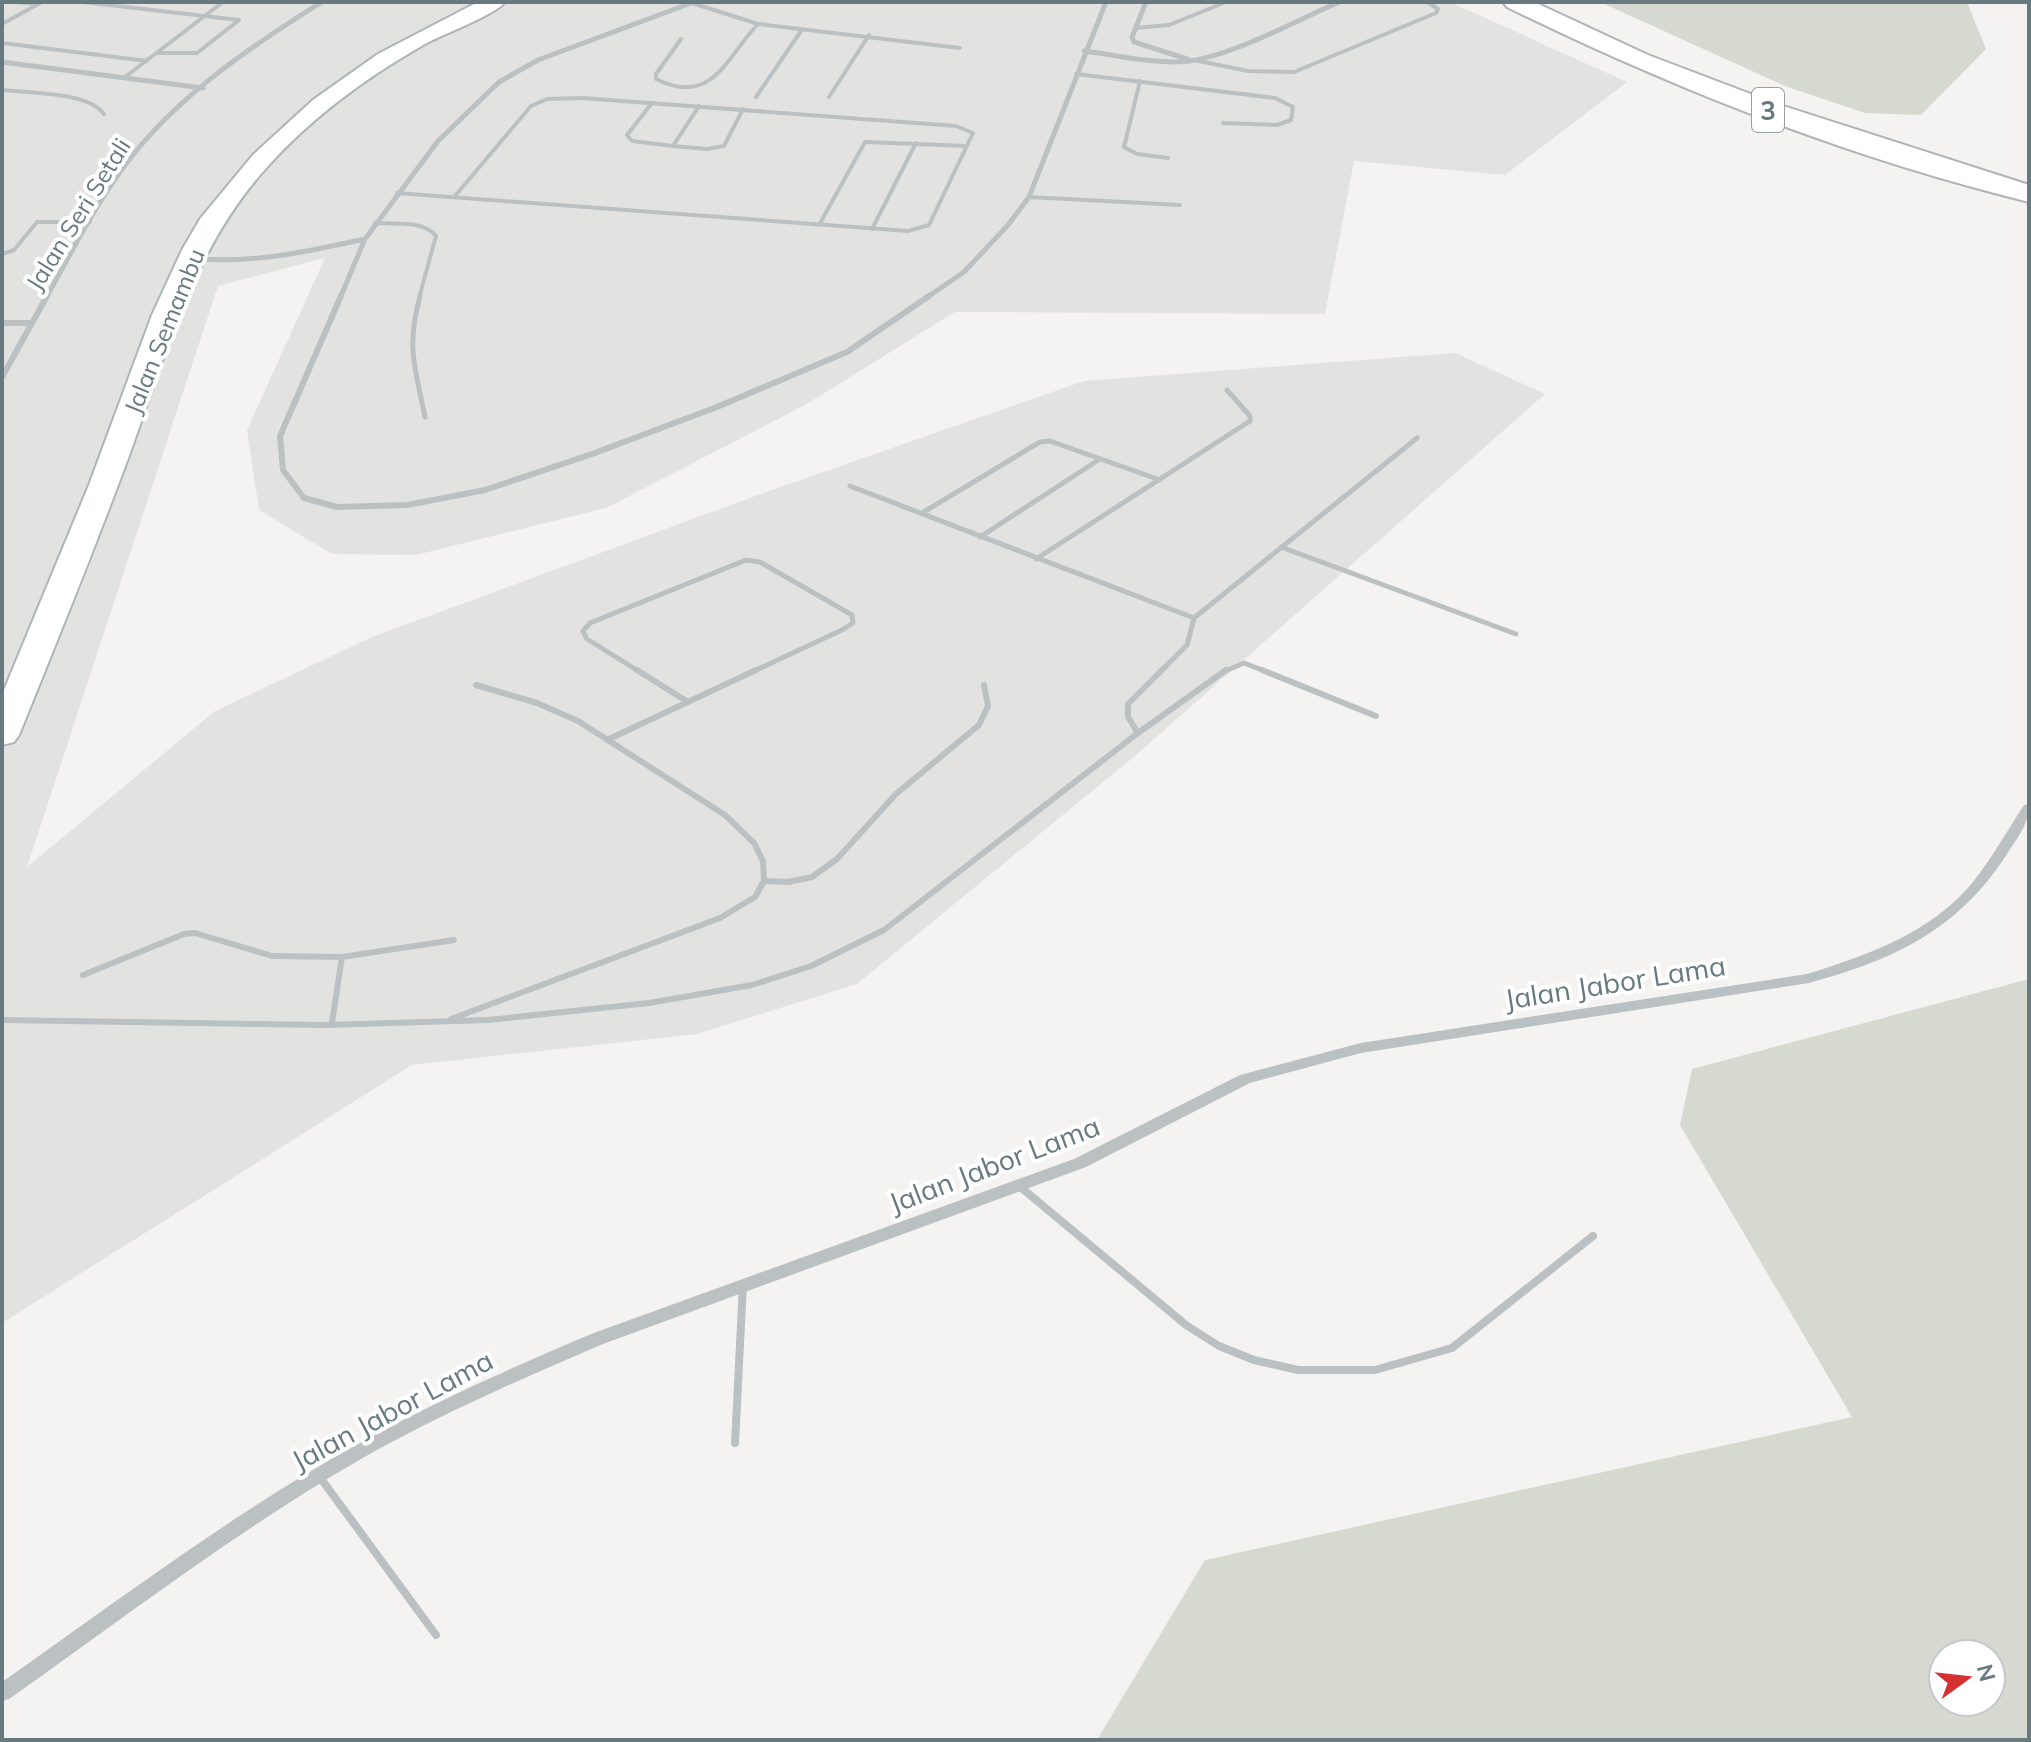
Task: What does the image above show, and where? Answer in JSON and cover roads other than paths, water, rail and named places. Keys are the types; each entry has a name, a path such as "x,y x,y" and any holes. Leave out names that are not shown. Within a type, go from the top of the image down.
{"highway":[{"path":"1508,2 1545,8"},
{"name":"3","path":"1515,2 1545,8 1655,46 1826,114 2029,179"},
{"path":"1567,2 1655,46"},
{"name":"3","path":"1545,8 1766,109 1914,161 2029,194"}],"main road":[{"name":"Jalan Semambu","path":"2,735 90,521 191,259 232,192 276,143 337,88 379,60 495,2"}],"street":[{"name":"Jalan Seri Setali","path":"2,377 90,222 117,178 146,140 203,88 284,26 322,2"},
{"path":"693,2 538,60 499,82 438,141 397,193 365,239 280,436 283,470 304,498 337,507 407,505 485,490 717,407 847,352 964,272 1008,225 1029,197 1084,51 1106,2"},
{"path":"1146,2 1132,37 1134,42 1194,60"},
{"path":"1084,51 1168,62 1194,60 1339,2"},
{"path":"2,62 203,88"},
{"path":"191,259 263,260 365,239"},
{"path":"2,323 31,323"},
{"name":"Jalan Jabor Lama","path":"2,1693 252,1518 319,1476 436,1411 522,1371 743,1285 1080,1163 1245,1079 1304,1061 1361,1048 1809,978 1857,964 1939,923 1969,895 1991,868 2029,808"}],"lane":[{"path":"16,2 35,4"},
{"path":"2,24 42,2"},
{"path":"83,2 239,20 197,53 159,53"},
{"path":"125,77 223,2"},
{"path":"693,2 757,25 869,35 960,48"},
{"path":"1136,28 1169,25 1226,2"},
{"path":"1194,60 1248,71 1294,72 1436,13 1438,9 1427,2"},
{"path":"681,39 656,74 656,79 663,84 693,85 713,80 757,25"},
{"path":"756,97 801,31"},
{"path":"829,97 869,35"},
{"path":"2,43 147,61"},
{"path":"1076,74 1275,98 1293,107 1291,120 1277,125 1223,123"},
{"path":"1140,81 1124,147 1137,154 1168,158"},
{"path":"2,90 85,100 98,106 104,114"},
{"path":"397,193 908,231 929,225 973,133 956,126 563,97 536,102 455,196"},
{"path":"652,103 627,135 628,139 707,149 724,146 743,109"},
{"path":"673,146 699,106"},
{"path":"819,225 862,144 869,141 967,146"},
{"path":"872,229 916,143"},
{"path":"1029,197 1180,205"},
{"path":"2,254 14,250 37,222 90,222"},
{"path":"375,223 413,224 433,231 436,236 411,329 411,349 425,417"},
{"path":"1036,559 1250,421 1250,416 1227,390"},
{"path":"1138,733 1128,717 1128,704 1187,645 1194,618 1417,438"},
{"path":"922,514 1040,442 1050,441 1160,480"},
{"path":"980,537 1100,459"},
{"path":"850,486 1194,618"},
{"path":"1281,547 1516,634"},
{"path":"607,740 842,630 853,623 852,615 760,562 746,560 590,623 583,631 587,639 688,702"},
{"path":"2,1020 444,1022 544,1017 715,992 784,976 840,953 884,930 1138,733 1232,666 1244,663 1376,716"},
{"path":"444,1022 720,918 755,897 764,881 763,861 754,843 725,815 578,721 537,703 476,685"},
{"path":"764,881 788,882 812,877 837,859 896,794 979,725 987,713 989,700 984,685"},
{"path":"83,975 184,934 195,933 272,956 342,957 454,940"},
{"path":"332,1023 342,957"},
{"path":"1018,1185 1186,1325 1219,1346 1254,1360 1298,1370 1375,1370 1452,1348 1593,1236"},
{"path":"735,1443 743,1285"},
{"path":"319,1476 436,1635"}]}
